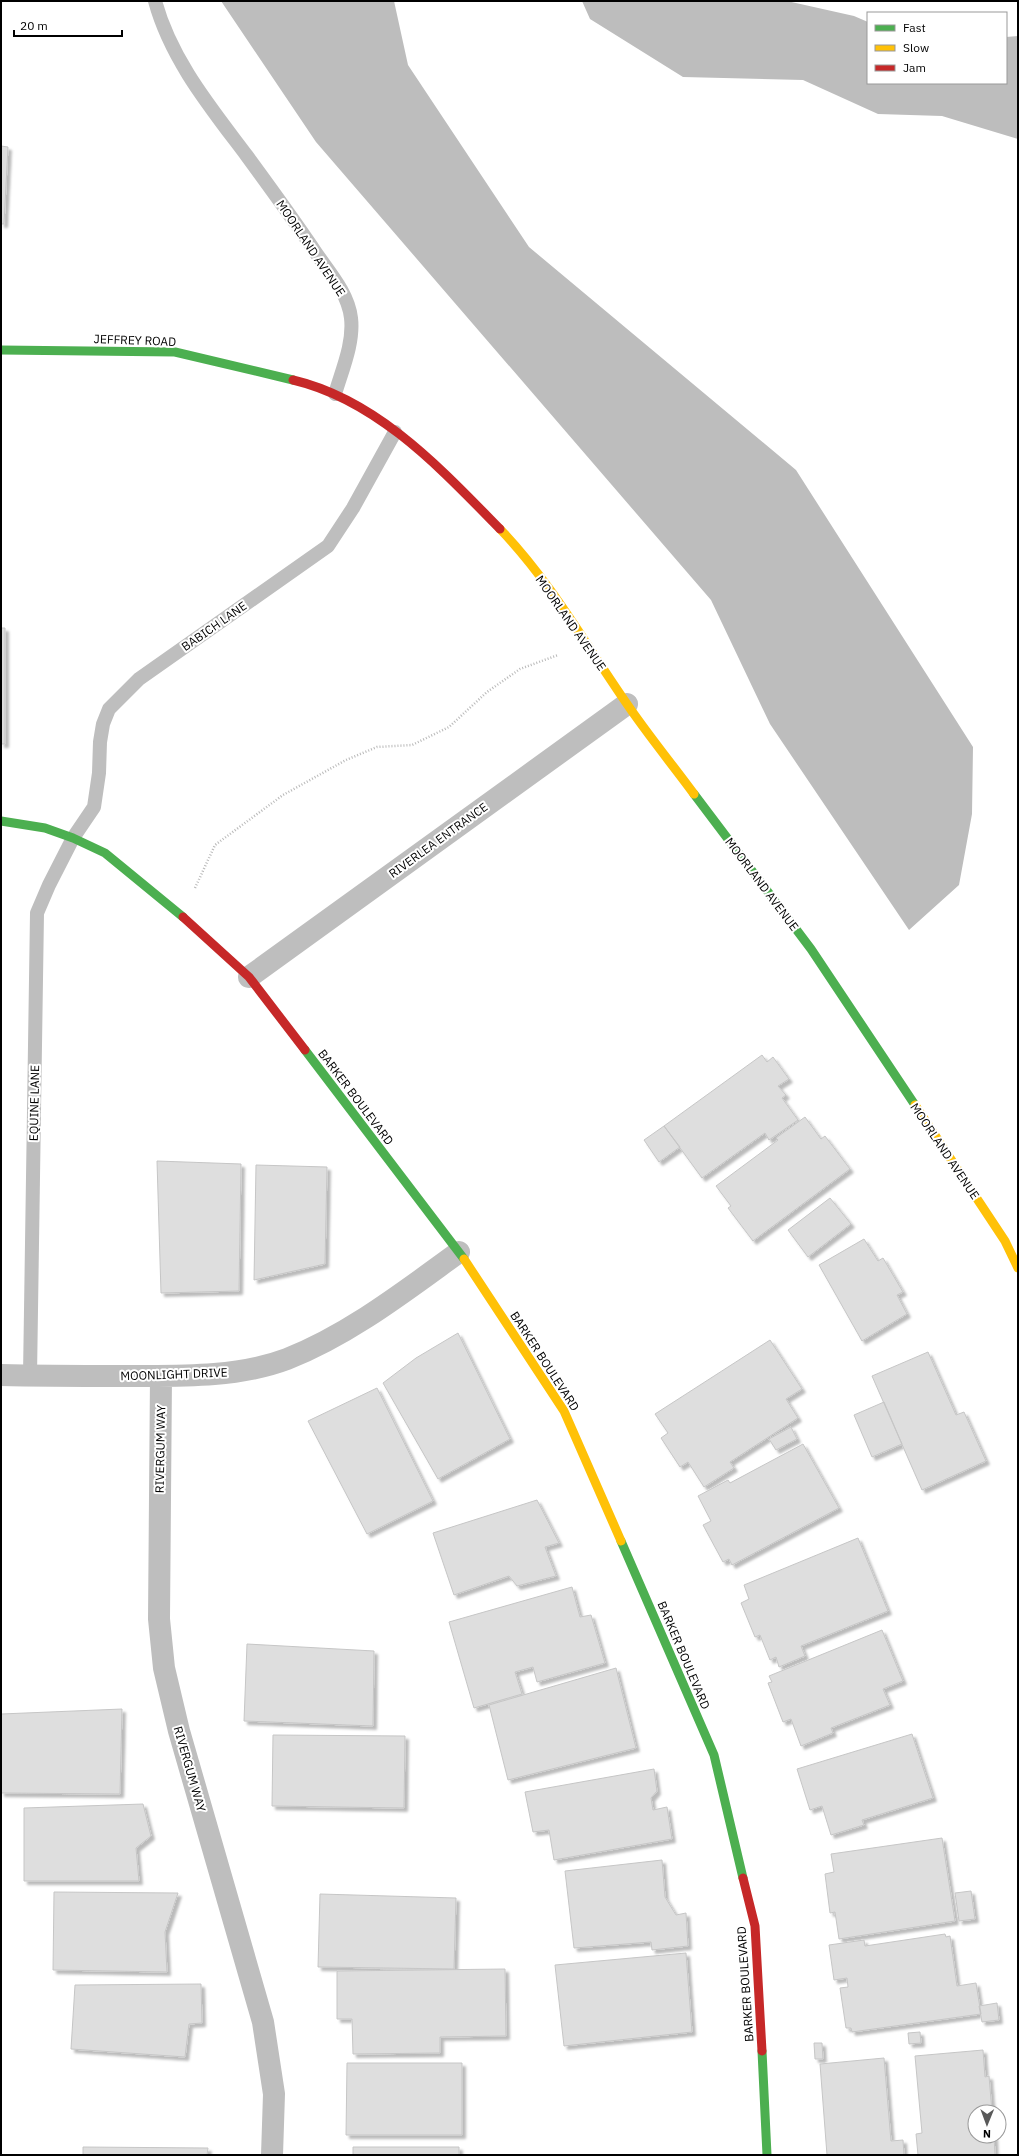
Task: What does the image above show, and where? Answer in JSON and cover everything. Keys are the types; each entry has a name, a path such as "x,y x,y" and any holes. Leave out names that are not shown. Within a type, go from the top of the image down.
{"street":[{"name":"JEFFREY ROAD","path":"1,350 176,352 306,383 335,394"},
{"name":"MOORLAND AVENUE","path":"335,394 367,411 395,432 453,481 522,552 582,635 626,704 811,950 1005,1241 1018,1268"},
{"name":"RIVERLEA ENTRANCE","path":"249,977 626,704"},
{"name":"BARKER BOULEVARD","path":"1,821 45,828 73,838 105,853 182,916 249,977 459,1252 564,1411 714,1755 755,1926 767,2155"},
{"name":"MOONLIGHT DRIVE","path":"1,1376 161,1376 217,1374 266,1365 286,1359 314,1347 378,1309 459,1252"},
{"name":"RIVERGUM WAY","path":"161,1376 159,1619 164,1668 179,1731 263,2022 274,2094 272,2155"}],"lane":[{"name":"MOORLAND AVENUE","path":"155,1 160,19 185,70 217,117 283,204 345,296 351,316 352,333 335,394"},
{"name":"BABICH LANE","path":"73,838 94,807 99,773 102,724 109,709 139,679 328,546 353,508 395,432"},
{"name":"EQUINE LANE","path":"30,1376 37,913 49,885 73,838"}],"path":[{"path":"182,916 215,845 283,795 346,760 376,747 412,745 449,727 487,692 520,669 556,656 582,635"}],"shaded area":[{"path":"221,1 394,1 408,65 529,247 796,470 973,747 972,814 959,885 909,930 770,724 711,600 316,142"},
{"path":"582,1 787,1 854,16 867,22 867,84 1007,84 1007,37 1018,36 1018,139 942,116 878,114 803,80 683,77 590,19"}],"building":[{"path":"1,146 8,147 4,224 1,224"},
{"path":"1,628 5,628 5,744 1,744"},
{"path":"762,1055 767,1062 773,1057 789,1079 778,1086 786,1095 782,1098 798,1120 769,1140 765,1133 702,1178 664,1126"},
{"path":"805,1117 821,1139 825,1136 850,1169 753,1241 728,1208 731,1206 716,1186 778,1140 776,1138"},
{"path":"664,1126 680,1147 659,1162 644,1140"},
{"path":"157,1161 241,1164 239,1291 161,1293"},
{"path":"256,1165 327,1167 325,1264 254,1280"},
{"path":"830,1198 851,1224 808,1257 788,1230"},
{"path":"864,1239 878,1261 883,1258 903,1292 897,1295 907,1314 862,1341 819,1265"},
{"path":"458,1333 510,1439 438,1479 383,1383 416,1358"},
{"path":"770,1340 802,1389 786,1399 798,1418 730,1462 734,1468 704,1487 688,1462 680,1467 661,1438 668,1433 655,1414"},
{"path":"928,1352 956,1415 964,1412 986,1461 922,1490 872,1376"},
{"path":"377,1388 433,1501 367,1534 308,1421"},
{"path":"884,1402 902,1444 872,1457 854,1415"},
{"path":"791,1427 797,1439 776,1450 769,1439"},
{"path":"803,1444 839,1508 732,1565 729,1559 723,1562 703,1525 711,1521 698,1496 728,1480 730,1483"},
{"path":"537,1500 559,1543 545,1547 556,1576 517,1586 509,1576 454,1595 433,1533"},
{"path":"858,1538 888,1611 801,1646 805,1656 779,1667 776,1657 770,1660 760,1635 755,1637 741,1603 749,1599 744,1585"},
{"path":"572,1587 580,1617 591,1615 605,1663 537,1682 533,1667 515,1672 522,1694 474,1708 449,1622"},
{"path":"882,1630 903,1681 883,1689 890,1705 831,1728 833,1733 801,1746 791,1719 783,1722 768,1683 772,1682 769,1676"},
{"path":"247,1644 374,1651 373,1726 244,1721"},
{"path":"616,1668 636,1748 508,1780 489,1705"},
{"path":"122,1709 120,1794 1,1793 1,1714"},
{"path":"912,1734 933,1798 862,1820 864,1825 831,1835 822,1806 810,1810 797,1769"},
{"path":"273,1735 405,1736 404,1808 272,1806"},
{"path":"654,1769 657,1791 651,1798 653,1810 667,1807 672,1839 554,1860 549,1830 533,1832 525,1792"},
{"path":"143,1804 151,1836 136,1848 139,1881 24,1881 24,1808"},
{"path":"942,1838 955,1921 839,1939 835,1912 830,1913 825,1874 834,1872 831,1854"},
{"path":"662,1860 665,1897 676,1915 686,1913 688,1946 652,1950 651,1942 574,1948 565,1871"},
{"path":"971,1891 975,1919 959,1921 955,1893"},
{"path":"54,1892 178,1893 165,1932 167,1972 53,1970"},
{"path":"320,1894 456,1898 454,1969 318,1967"},
{"path":"945,1934 946,1937 950,1936 957,1986 976,1983 981,2014 852,2032 851,2028 846,2028 840,1988 848,1987 847,1978 834,1980 829,1945 864,1940 865,1946"},
{"path":"686,1953 692,2032 564,2046 555,1965"},
{"path":"505,1969 506,2036 440,2037 440,2053 353,2054 352,2019 337,2019 337,1971"},
{"path":"201,1984 202,2023 189,2024 185,2057 71,2049 75,1985"},
{"path":"997,2003 999,2020 982,2022 979,2006"},
{"path":"920,2032 921,2043 909,2044 908,2033"},
{"path":"814,2043 822,2043 823,2059 815,2059"},
{"path":"983,2050 985,2077 989,2076 991,2104 967,2104 967,2144 994,2144 995,2155 918,2155 916,2134 922,2133 915,2056"},
{"path":"884,2058 891,2141 903,2140 904,2155 827,2155 820,2064"},
{"path":"347,2063 462,2063 462,2135 346,2135"},
{"path":"83,2147 208,2148 207,2155 83,2155"},
{"path":"353,2147 459,2147 459,2155 353,2155"}],"traffic: fast":[{"path":"1,350 175,352 293,380"},
{"path":"694,794 811,949 915,1105"},
{"path":"1,821 45,828 73,838 105,853 183,917"},
{"path":"305,1050 464,1259"},
{"path":"621,1541 714,1755 743,1878"},
{"path":"762,2051 767,2155"}],"traffic: slow":[{"path":"500,529 535,570 567,614 635,716 694,794"},
{"path":"915,1105 1005,1241 1018,1268"},
{"path":"464,1259 564,1411 621,1541"}],"traffic: jam":[{"path":"293,380 324,390 353,403 380,420 431,461 500,529"},
{"path":"183,917 249,977 305,1050"},
{"path":"743,1878 755,1926 762,2051"}]}
